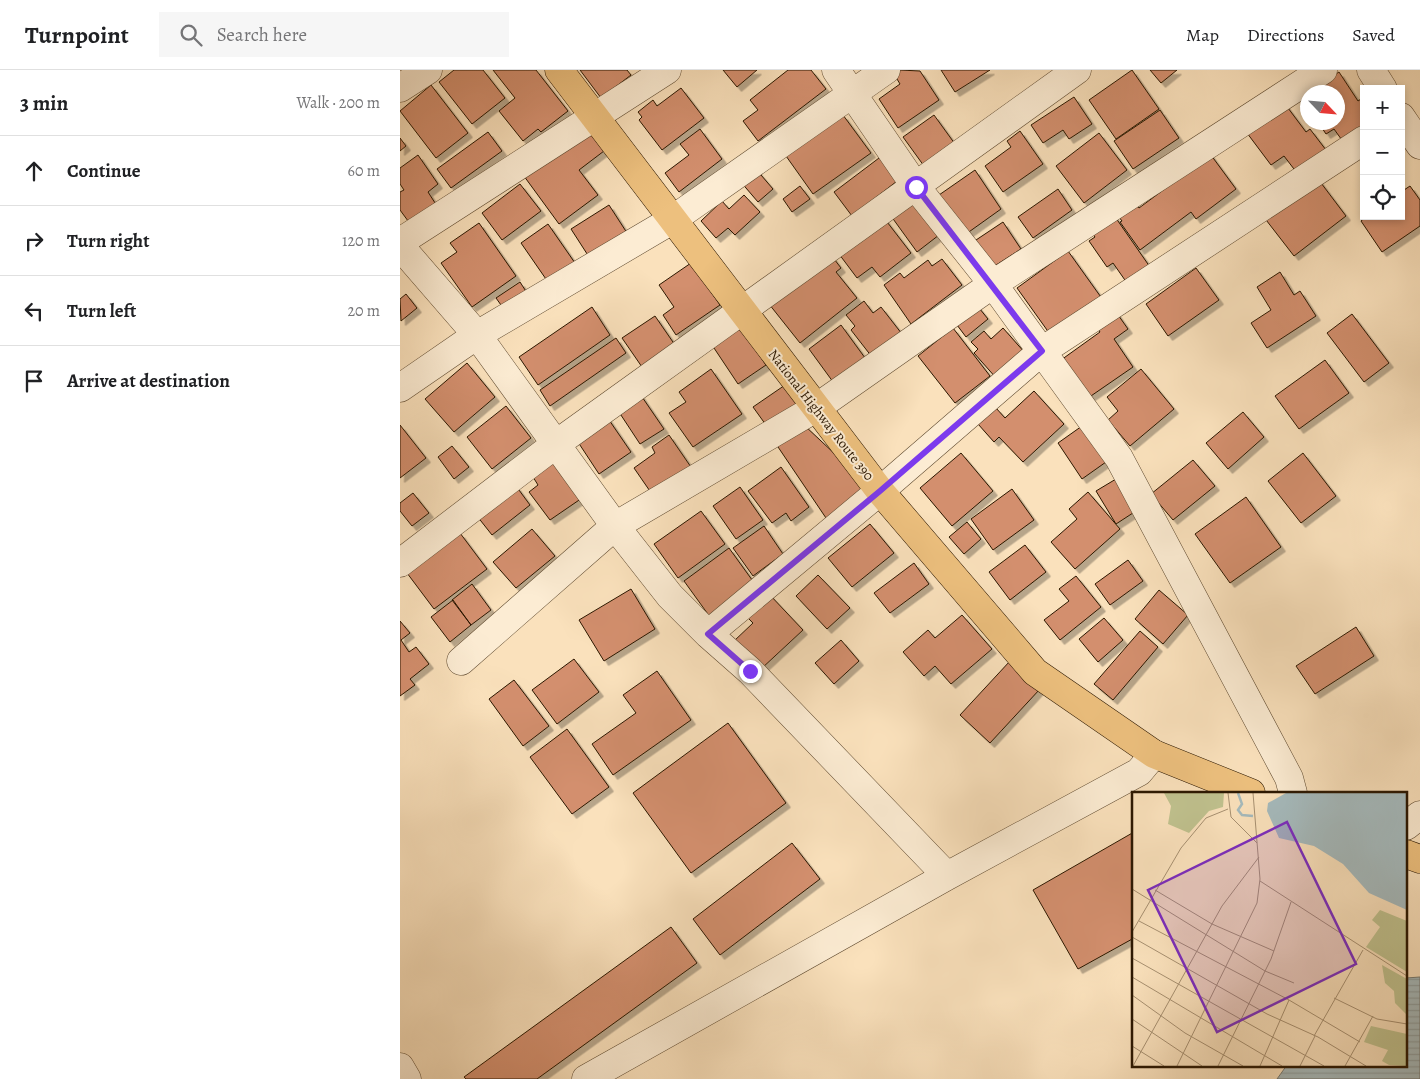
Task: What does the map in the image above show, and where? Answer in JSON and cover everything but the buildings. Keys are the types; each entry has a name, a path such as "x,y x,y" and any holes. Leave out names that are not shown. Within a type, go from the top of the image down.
{"highway":[{"name":"National Highway Route 390","path":"559,70 740,310 880,491 1035,672 1154,754 1249,792"},
{"path":"1408,855 1420,859"}],"street":[{"path":"400,88 428,70"},
{"path":"400,242 667,70"},
{"path":"836,70 916,187 993,284 1119,458 1289,778 1293,792"},
{"path":"400,388 477,335 672,220 886,70"},
{"path":"400,563 556,444 740,310 916,187 1077,70"},
{"path":"461,661 615,526 816,408 993,284 1323,70"},
{"path":"1371,70 1380,85"},
{"path":"1405,124 1420,146"},
{"path":"708,634 880,491 1042,351 1360,143"},
{"path":"400,246 477,335 615,526 670,596 708,634 750,671 946,876"},
{"path":"586,1079 946,876 1139,772 1154,754"},
{"path":"1408,824 1420,815"},
{"path":"400,1068 408,1079"}],"shaded area":[{"path":"1420,977 1420,1079 1277,1079 1286,1066 1408,1066 1408,978"}],"route":[{"path":"750,671 708,634 880,491 1042,351 993,284 916,187"}]}
